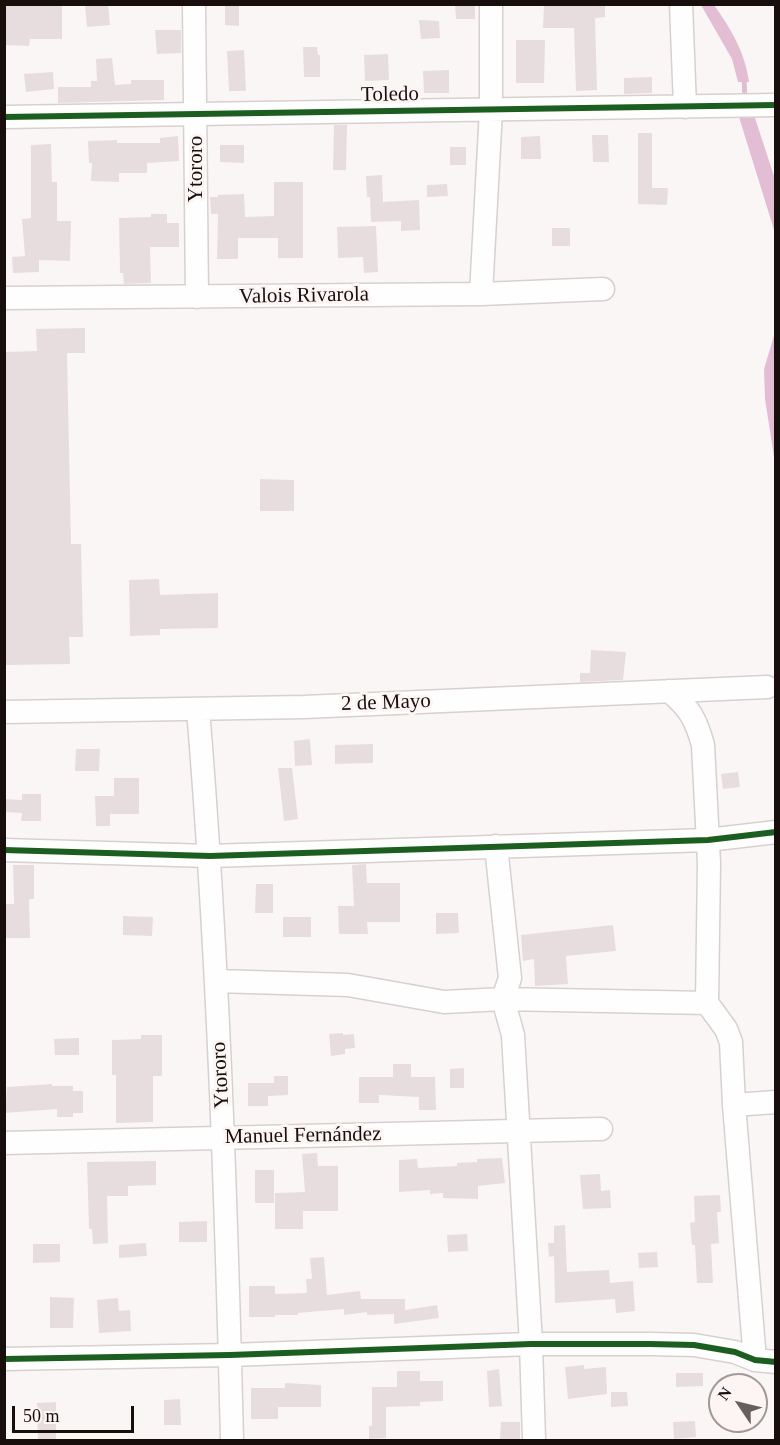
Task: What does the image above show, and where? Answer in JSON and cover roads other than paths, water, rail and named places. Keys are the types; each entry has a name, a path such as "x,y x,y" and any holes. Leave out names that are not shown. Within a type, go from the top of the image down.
{"street":[{"name":"Ytororo","path":"194,4 196,297"},
{"path":"481,294 491,110 491,4"},
{"path":"681,4 685,107"},
{"name":"Toledo","path":"4,117 756,105"},
{"name":"Valois Rivarola","path":"4,298 481,294 603,289"},
{"name":"2 de Mayo","path":"4,712 304,707 767,687"},
{"path":"4,1359 531,1344 694,1345 735,1352 765,1361 734,1105 731,1042 726,1029 706,1003 708,840 704,745 698,727 685,704 669,691"},
{"name":"Ytororo","path":"198,709 210,856 224,1138 232,1440"},
{"path":"4,850 210,856 708,840 776,832"},
{"path":"496,846 510,978 503,999 513,1035 531,1344 534,1440"},
{"path":"216,981 348,985 444,1002 503,999 706,1003"},
{"path":"734,1105 776,1102"},
{"name":"Manuel Fernández","path":"4,1143 601,1129"}],"waterway":[{"path":"744,77 745,101"}]}
